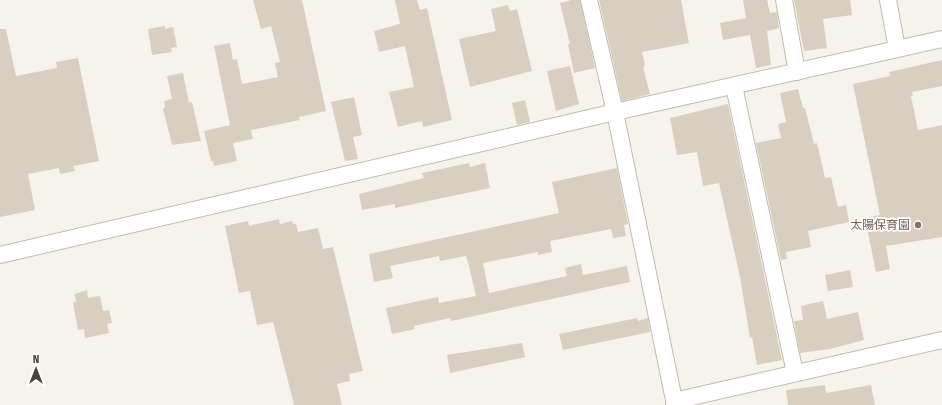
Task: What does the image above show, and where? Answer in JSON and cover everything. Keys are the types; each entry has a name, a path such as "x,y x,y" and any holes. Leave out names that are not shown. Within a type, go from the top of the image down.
{"street":[{"path":"589,0 675,403 795,372 942,340"},
{"path":"784,0 797,72"},
{"path":"888,0 897,49"},
{"path":"0,255 614,112 942,39"},
{"path":"734,86 795,372"}],"building":[{"path":"253,0 302,0 326,111 299,117 300,120 251,130 253,139 233,143 237,161 214,166 213,161 211,161 204,131 230,125 214,46 230,43 233,60 237,59 242,84 278,77 275,63 280,62 271,26 261,29"},
{"path":"395,0 417,0 420,10 427,8 452,120 423,127 422,121 398,127 389,92 414,87 405,46 379,52 374,31 400,24"},
{"path":"571,0 580,0 595,68 574,73 568,44 570,44 560,3"},
{"path":"599,0 681,0 689,43 642,52 645,66 643,67 650,94 622,101"},
{"path":"743,0 767,0 770,13 777,12 779,28 767,31 771,65 756,68 750,35 723,40 720,23 746,18"},
{"path":"794,0 850,0 852,15 823,19 827,48 804,51"},
{"path":"508,5 510,11 517,9 532,71 470,87 459,39 496,31 491,9"},
{"path":"165,26 165,29 173,27 177,47 171,48 172,52 152,55 148,29"},
{"path":"0,29 6,29 16,76 57,68 56,62 78,58 99,161 73,166 75,171 60,174 59,168 28,174 35,210 0,217"},
{"path":"942,60 942,86 912,92 913,96 911,96 918,130 942,125 942,237 886,246 890,269 876,272 865,218 880,215 853,84 890,76 889,72"},
{"path":"570,66 579,104 556,111 547,71"},
{"path":"183,73 189,103 192,102 201,141 172,145 163,108 165,108 164,101 172,99 167,76"},
{"path":"798,89 803,108 805,108 814,144 817,143 825,178 831,177 838,207 846,205 849,222 808,231 811,247 786,252 787,259 781,260 756,143 781,138 778,124 786,122 780,93"},
{"path":"354,97 362,135 353,137 358,159 345,161 331,102"},
{"path":"525,100 530,122 517,125 512,103"},
{"path":"728,104 782,360 757,365 752,337 750,338 740,277 719,183 703,186 697,152 677,155 670,118"},
{"path":"469,163 470,167 485,163 490,188 395,208 395,204 362,210 359,194 424,178 422,173"},
{"path":"617,168 628,224 624,225 626,236 613,238 611,229 550,241 552,252 538,255 538,252 483,263 489,293 567,276 565,268 581,264 583,275 627,266 630,282 451,321 450,318 414,326 415,329 392,334 386,308 438,297 439,303 476,296 469,266 466,256 440,261 439,256 390,266 393,278 374,282 369,254 559,213 552,182"},
{"path":"279,219 280,224 292,221 293,224 296,224 298,232 318,228 323,249 333,247 363,371 349,374 350,381 337,384 342,405 294,405 273,322 257,325 250,291 239,293 225,226 248,221 249,226"},
{"path":"850,270 853,287 828,291 825,275"},
{"path":"87,290 88,298 100,296 103,311 109,310 112,323 107,324 109,333 85,338 84,329 78,330 73,302 76,302 75,294"},
{"path":"823,301 827,319 858,312 864,340 830,349 800,353 794,321 803,320 801,306"},
{"path":"637,318 638,321 648,318 650,332 563,350 559,334"},
{"path":"522,343 525,357 450,373 447,355"},
{"path":"825,385 826,393 871,385 875,405 788,405 786,390"}],"place":[{"name":"太陽保育園","path":"918,225"}]}
